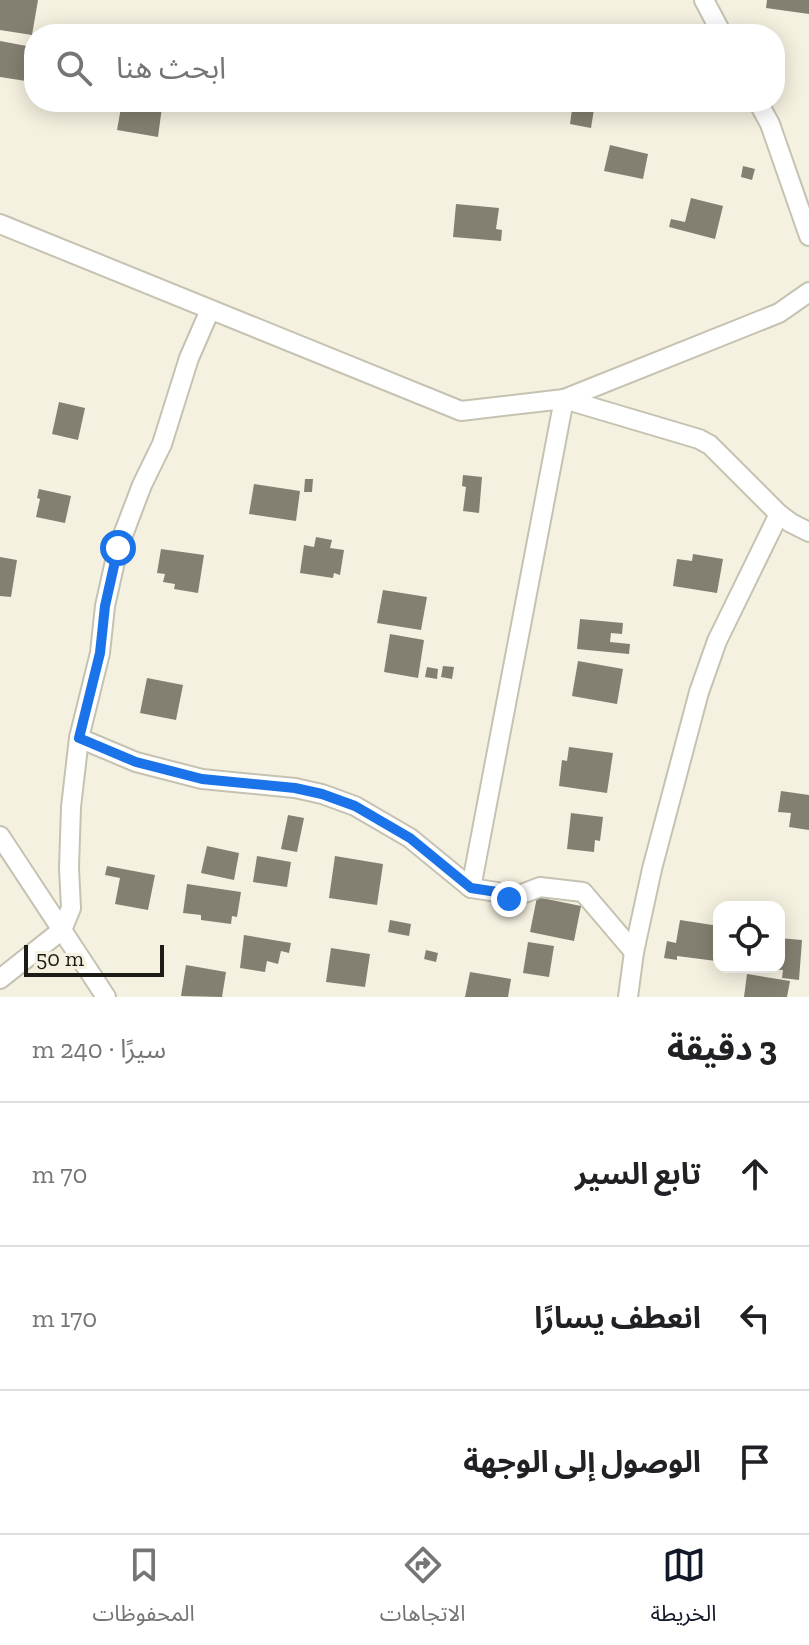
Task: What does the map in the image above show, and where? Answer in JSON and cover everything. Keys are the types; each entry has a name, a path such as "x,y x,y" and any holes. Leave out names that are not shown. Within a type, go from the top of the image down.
{"street":[{"path":"704,0 717,24"},
{"path":"763,112 809,236"},
{"path":"0,224 461,411 564,399 779,313 809,292"},
{"path":"0,979 62,930 71,908 71,807 79,738 100,653 105,606 118,548 142,485 162,444 189,358 210,310"},
{"path":"564,399 699,439 710,445 779,514 809,532"},
{"path":"471,888 564,399"},
{"path":"628,997 652,869 699,692 717,641 779,514"},
{"path":"79,738 136,762 202,779 295,788 355,806 410,838 471,888 497,892 509,899 540,887 583,892 634,952"},
{"path":"0,836 106,997"}],"building":[{"path":"0,0 38,0 34,24 24,24 24,34 0,30"},
{"path":"767,0 809,0 809,14 766,8"},
{"path":"0,41 24,46 24,81 0,77"},
{"path":"120,112 161,112 158,137 117,130"},
{"path":"572,112 594,112 591,128 570,124"},
{"path":"610,145 648,154 643,179 604,171"},
{"path":"743,166 755,169 752,180 741,177"},
{"path":"691,198 723,206 715,239 669,227 671,219 685,222"},
{"path":"456,204 499,208 496,229 502,230 501,241 453,237"},
{"path":"59,402 85,408 78,440 52,434"},
{"path":"463,475 482,477 479,513 463,511 466,487 462,486"},
{"path":"305,479 313,479 312,492 304,492"},
{"path":"254,484 300,491 296,521 249,514"},
{"path":"39,489 71,496 65,523 36,517"},
{"path":"316,537 332,540 330,548 344,550 340,575 334,573 333,578 300,573 304,545 314,547"},
{"path":"161,549 204,555 198,593 174,589 175,584 163,582 165,574 157,573"},
{"path":"693,554 723,559 717,593 673,586 677,559 692,561"},
{"path":"0,557 17,560 11,597 0,596"},
{"path":"383,590 427,597 421,630 377,623"},
{"path":"580,619 623,623 622,634 611,633 610,642 630,644 629,654 577,649"},
{"path":"390,634 424,640 418,678 384,672"},
{"path":"578,661 623,669 617,704 572,696"},
{"path":"443,666 454,667 452,679 441,677"},
{"path":"427,667 438,669 437,679 425,677"},
{"path":"147,678 183,685 176,720 140,713"},
{"path":"569,747 613,753 607,793 559,786 562,760 567,761"},
{"path":"781,791 809,795 809,830 789,827 791,813 778,812"},
{"path":"571,813 603,817 600,841 595,840 594,852 567,849"},
{"path":"288,815 304,818 297,852 281,849"},
{"path":"207,846 239,853 234,880 201,873"},
{"path":"257,856 291,862 287,887 253,882"},
{"path":"335,856 383,864 377,905 329,898"},
{"path":"107,866 155,875 148,910 115,904 120,878 105,875"},
{"path":"187,884 241,892 237,917 232,916 231,924 201,920 201,915 183,913"},
{"path":"537,897 581,906 574,941 530,932"},
{"path":"390,920 411,924 409,936 388,932"},
{"path":"680,920 713,925 713,961 677,956 677,960 664,958 667,941 676,943"},
{"path":"244,935 291,943 289,953 281,951 278,964 267,961 265,972 240,968"},
{"path":"785,939 802,940 799,980 782,978 785,973"},
{"path":"528,942 554,946 549,977 523,973"},
{"path":"331,948 370,954 365,987 326,982"},
{"path":"426,950 438,953 436,962 424,959"},
{"path":"186,965 226,972 222,997 181,996"},
{"path":"470,972 511,979 508,997 465,997"},
{"path":"747,974 790,981 787,997 744,997"}],"route":[{"path":"118,548 105,606 100,653 79,738 136,762 202,779 295,788 355,806 410,838 471,888 497,892 509,899"}]}
